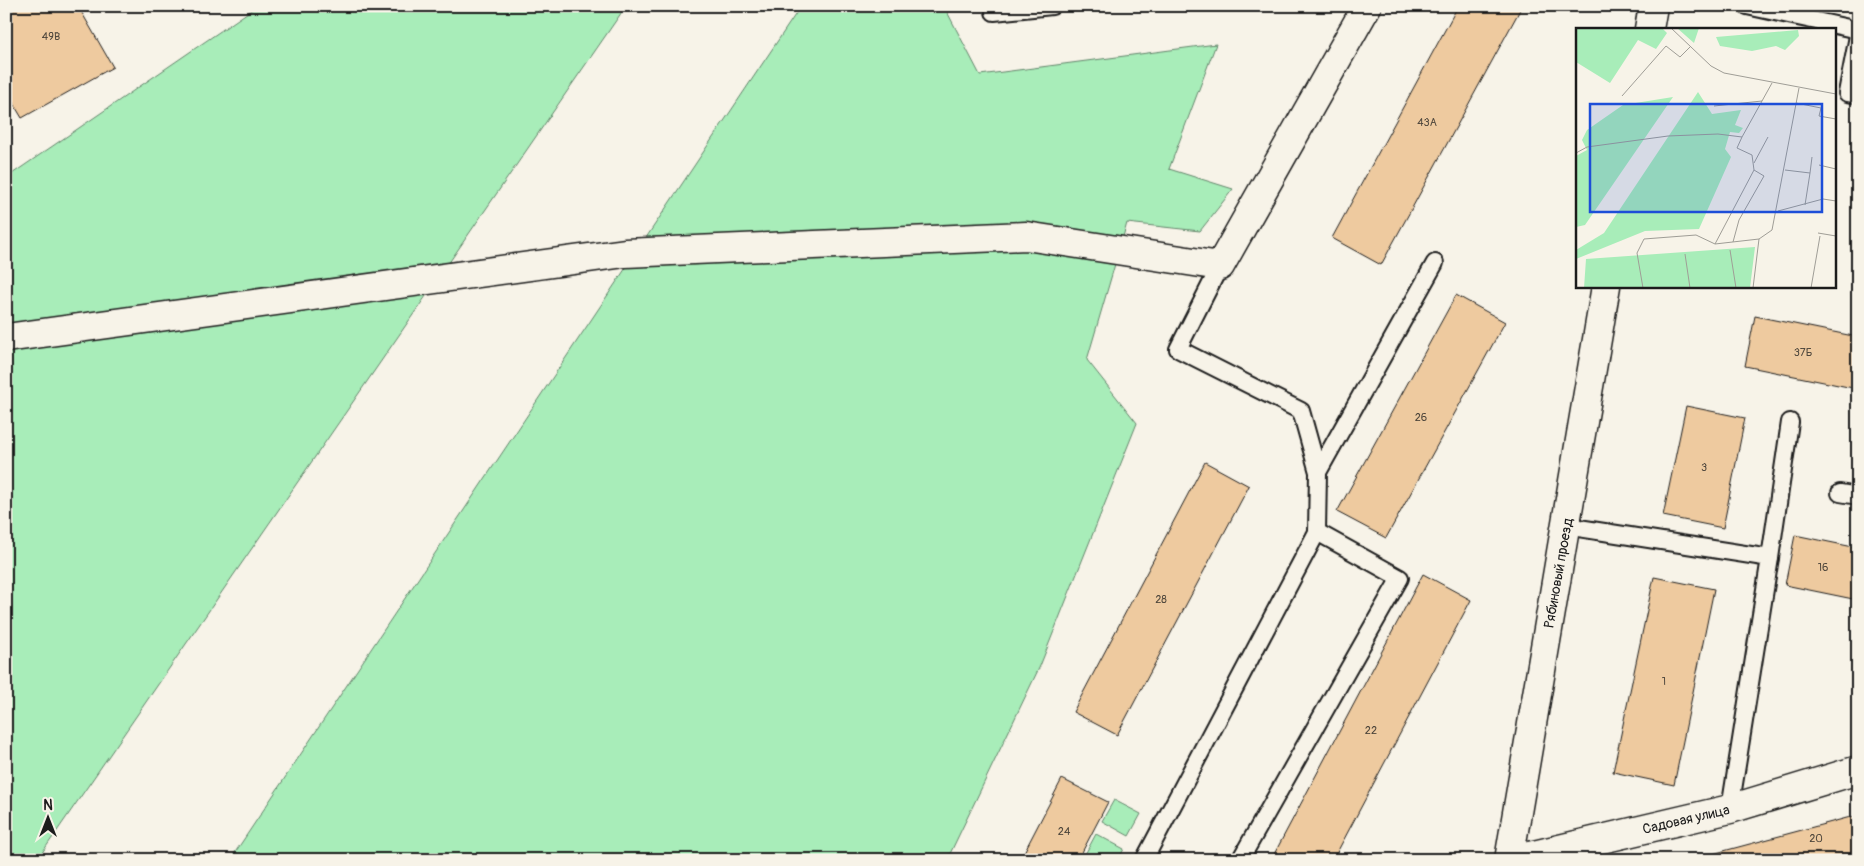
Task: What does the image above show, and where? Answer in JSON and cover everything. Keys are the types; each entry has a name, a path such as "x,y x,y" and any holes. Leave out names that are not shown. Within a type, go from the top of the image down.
{"street":[{"path":"6,338 625,252 1026,236 1220,266 1367,6"},
{"path":"1650,28 1653,6"},
{"name":"Рябиновый проезд","path":"1511,860 1606,288"},
{"name":"Садовая улица","path":"1511,860 1730,809 1858,770"}],"lane":[{"path":"994,12 1052,6"},
{"path":"1747,6 1858,30"},
{"path":"1858,36 1847,93 1858,95"},
{"path":"1318,472 1435,263"},
{"path":"1144,860 1317,532 1318,472 1301,411 1178,349 1220,266"},
{"path":"1730,809 1790,422"},
{"path":"1840,492 1858,496"},
{"path":"1566,526 1770,558"},
{"path":"1240,860 1400,578 1317,532"}],"green space":[{"path":"257,6 626,6 37,860 6,860 6,178"},
{"path":"801,6 944,6 980,75 1216,44 1169,169 1233,189 1200,231 1127,223 1087,360 1137,423 1040,666 947,860 230,860"},
{"path":"1114,800 1141,814 1129,836 1102,821"},
{"path":"1096,834 1124,849 1118,860 1082,860"}],"building":[{"path":"6,6 78,6 113,67 22,118 6,91"},
{"path":"1458,6 1522,6 1381,265 1332,238"},
{"path":"1456,295 1505,322 1386,538 1337,512"},
{"path":"1755,316 1858,337 1858,389 1745,366"},
{"path":"1686,406 1745,418 1723,528 1663,516"},
{"path":"1205,462 1249,486 1117,735 1073,712"},
{"path":"1795,535 1858,548 1858,600 1785,585"},
{"path":"1423,574 1471,600 1333,860 1271,860"},
{"path":"1654,577 1714,589 1674,785 1613,772"},
{"path":"1062,779 1108,802 1078,860 1020,860"},
{"path":"1858,815 1858,860 1690,860"}]}
